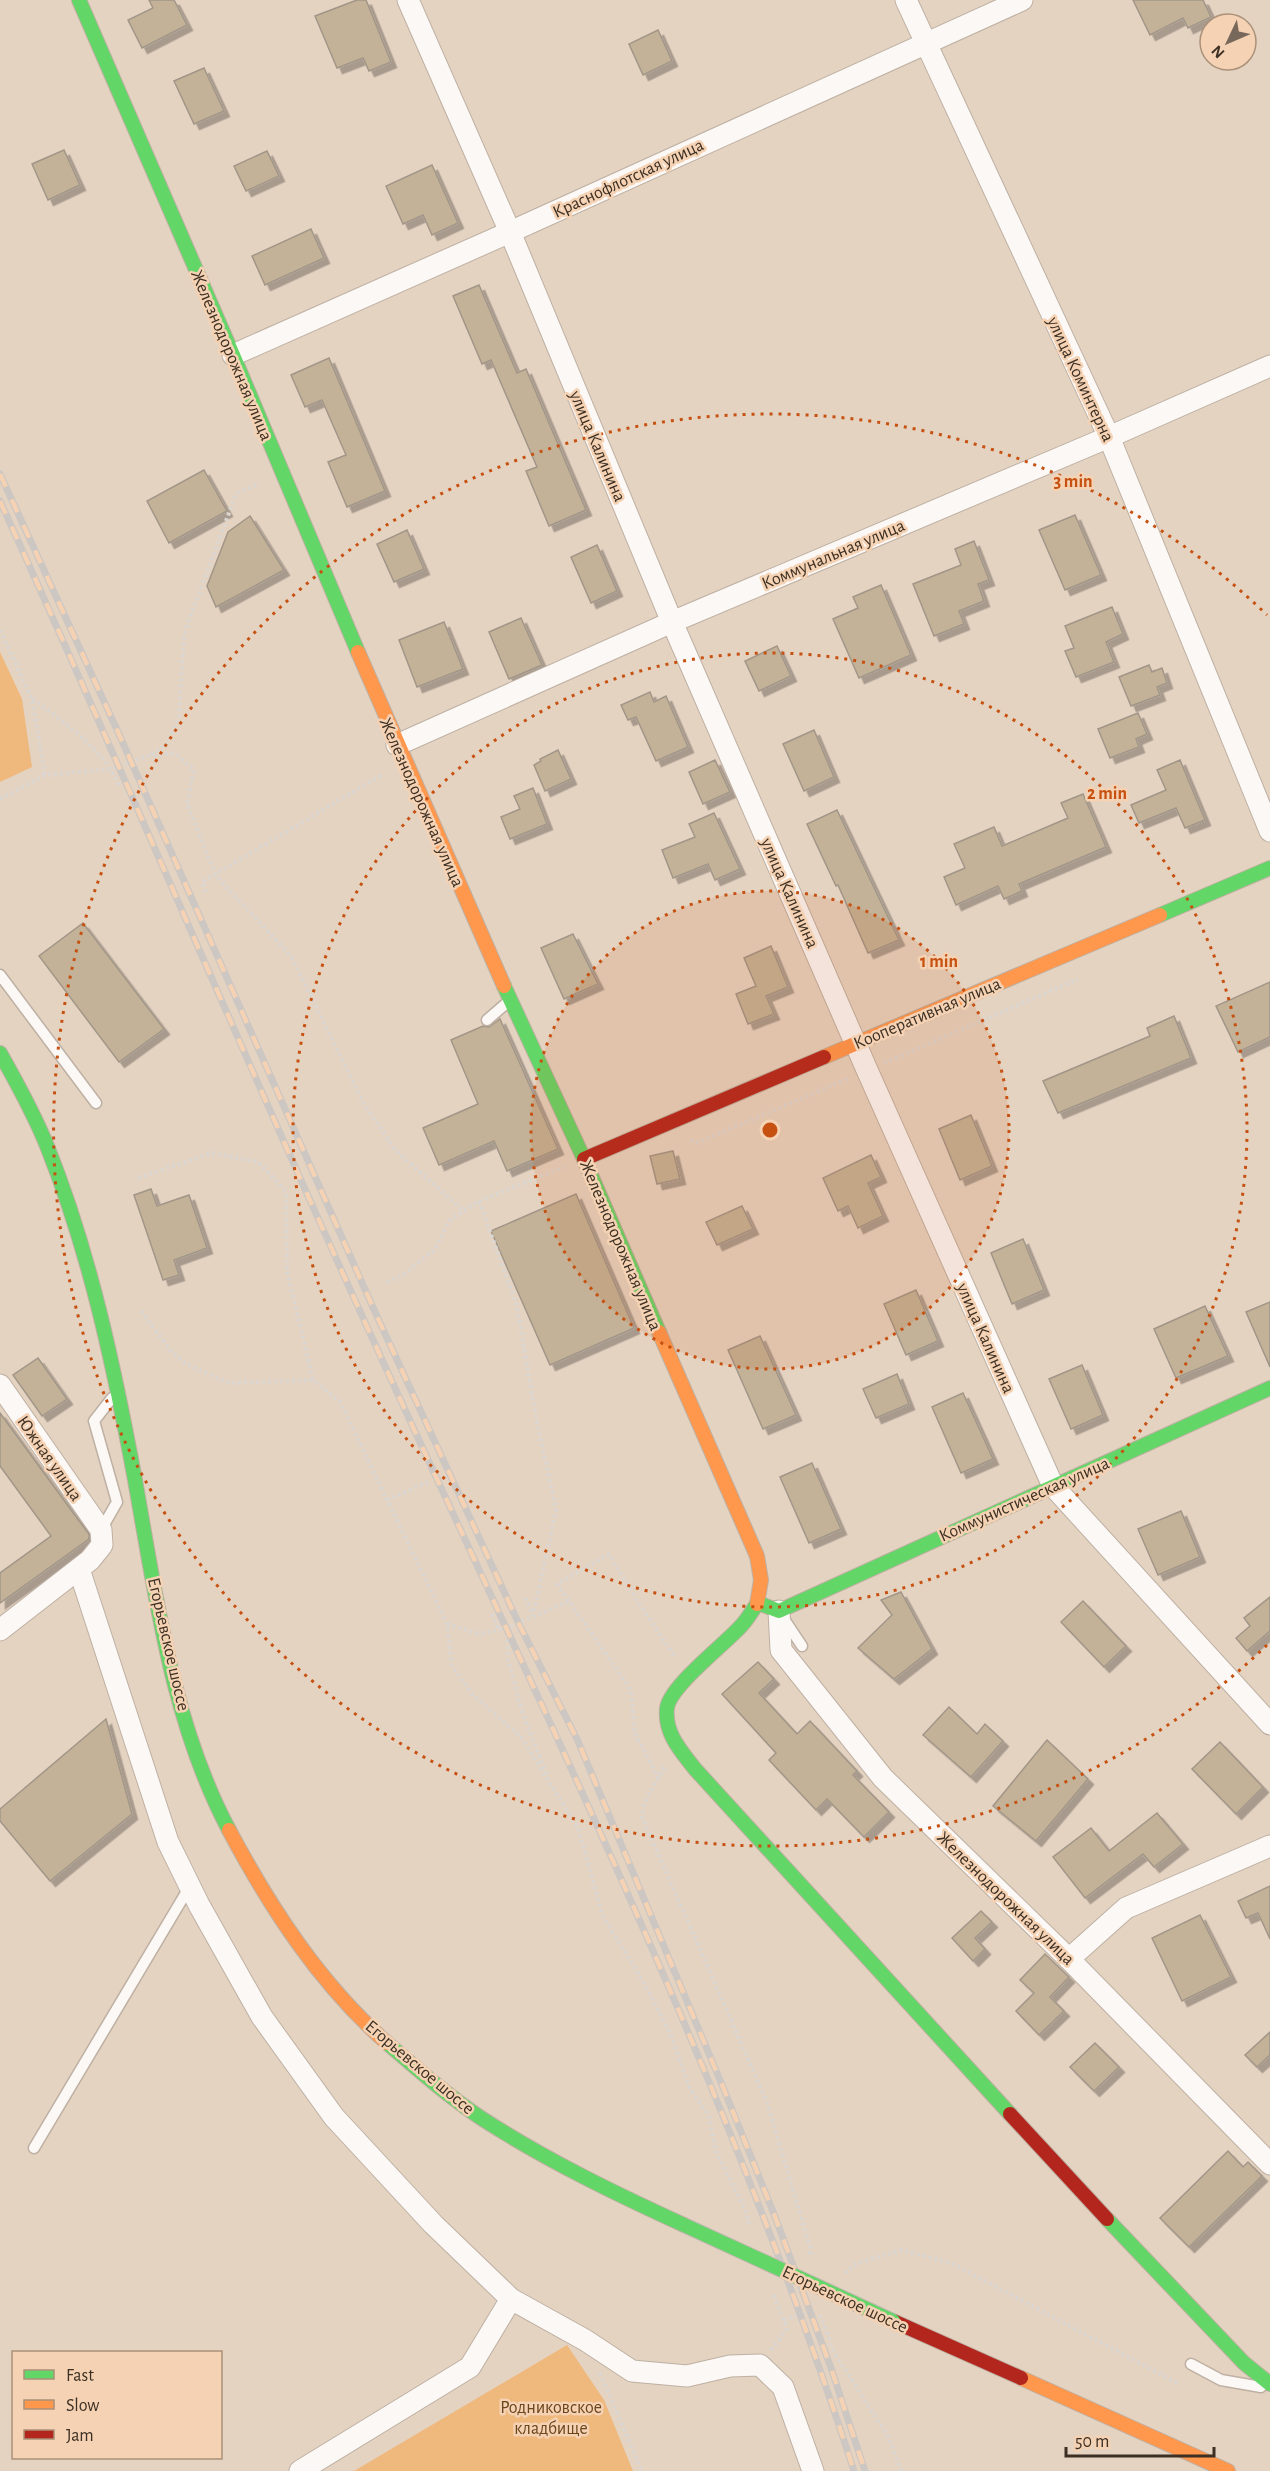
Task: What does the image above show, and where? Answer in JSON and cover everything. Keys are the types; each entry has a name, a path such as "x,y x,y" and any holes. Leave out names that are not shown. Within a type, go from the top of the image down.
{"main road":[{"name":"Железнодорожная улица","path":"79,0 283,472 400,753 584,1159 757,1556 761,1580 758,1603"},
{"name":"Кооперативная улица","path":"584,1159 1270,868"},
{"name":"Егорьевское шоссе","path":"0,1053 38,1125 58,1171 93,1286 118,1391 166,1639 186,1719 200,1761 237,1847 279,1919 317,1970 387,2045 451,2097 537,2153 684,2225 1228,2471"},
{"name":"Коммунистическая улица","path":"779,1611 1270,1388"},
{"path":"779,1611 758,1603 741,1626 674,1692 667,1707 668,1726 673,1741 703,1777 1144,2260 1244,2363 1270,2384"}],"street":[{"name":"улица Калинина","path":"408,0 510,232 672,622 855,1043 1053,1486 1270,1725"},
{"name":"улица Коминтерна","path":"906,0 1108,438 1270,831"},
{"name":"Краснофлотская улица","path":"233,355 1022,0"},
{"name":"Коммунальная улица","path":"400,753 672,622 1108,438 1270,366"},
{"name":"Южная улица","path":"0,1385 101,1530"},
{"path":"0,1630 90,1560 102,1545 101,1530"},
{"path":"79,1569 168,1842 262,2017 334,2117 433,2224 511,2299 585,2340 632,2371 687,2376 730,2366 760,2365 783,2386 813,2471"},
{"name":"Железнодорожная улица","path":"779,1611 782,1650 883,1778 1069,1959 1270,2164"},
{"path":"1069,1959 1126,1908 1270,1846"},
{"path":"300,2471 470,2367 511,2299"}],"lane":[{"path":"0,975 96,1102"},
{"path":"487,1020 510,1000"},
{"path":"101,1530 117,1502 94,1421 118,1391"},
{"path":"779,1611 802,1646"},
{"path":"34,2148 190,1886"},
{"path":"1191,2364 1221,2380 1270,2389"}],"path":[{"path":"0,799 45,775 112,769 148,756 166,745 180,717 184,634 236,494 283,472"},
{"path":"0,630 33,699 45,775"},
{"path":"33,699 68,725 112,769 119,785"},
{"path":"148,756 175,753 194,770 187,804 216,876 291,956 364,1104 396,1151 464,1211"},
{"path":"206,892 202,882 216,876 400,753"},
{"path":"138,1178 212,1153 258,1162 286,1191 287,1271 313,1380 340,1402 447,1624 452,1666 472,1694 521,1737 578,1828 603,1917 644,1983 671,2035 689,2086 709,2116 716,2152 746,2211 752,2234"},
{"path":"387,1282 403,1275 435,1249 449,1221 479,1201 584,1159"},
{"path":"286,1191 294,1188"},
{"path":"479,1201 517,1306 535,1412 556,1510 533,1616"},
{"path":"141,1311 171,1351 186,1364 229,1383 313,1380"},
{"path":"387,1500 428,1482"},
{"path":"659,1779 635,1734 631,1690 557,1584 609,1554 677,1660"},
{"path":"525,1598 533,1616"},
{"path":"447,1624 479,1634 507,1628 568,1601"},
{"path":"492,1614 499,1630"},
{"path":"507,1628 507,1660 522,1711 552,1787"},
{"path":"673,1741 659,1779 644,1803 642,1817 766,2100 810,2247 810,2258"},
{"path":"843,2274 857,2263 902,2250 951,2263 1177,2383"},
{"path":"760,2365 787,2329 770,2284"},
{"path":"784,2320 818,2308 835,2354 889,2439 901,2471"},
{"path":"599,2372 642,2471"}],"green space":[{"path":"0,652 22,699 32,767 0,782"},
{"name":"Родниковское кладбище","path":"567,2345 604,2400 633,2471 354,2471"}],"building":[{"path":"149,0 174,0 187,25 142,48 128,20 153,8"},
{"path":"357,0 366,0 391,62 369,71 363,58 337,68 315,16"},
{"path":"1133,0 1203,0 1209,12 1198,12 1198,23 1188,28 1183,18 1150,35"},
{"path":"658,30 672,61 643,75 629,44"},
{"path":"204,68 224,111 194,124 174,81"},
{"path":"64,150 80,185 48,200 32,164"},
{"path":"267,151 279,176 246,191 234,166"},
{"path":"432,165 458,223 432,235 423,215 403,224 386,186"},
{"path":"311,229 324,258 265,285 252,256"},
{"path":"479,285 517,373 526,369 586,510 549,526 526,471 537,467 491,360 482,364 453,296"},
{"path":"329,358 385,491 347,507 328,462 346,455 322,400 305,407 291,375"},
{"path":"204,470 227,511 169,543 147,501"},
{"path":"1075,515 1101,575 1065,590 1039,530"},
{"path":"250,516 284,570 216,607 207,586 228,532"},
{"path":"407,530 424,569 394,582 377,544"},
{"path":"974,541 989,580 978,584 984,601 959,611 964,624 934,636 913,584 961,565 955,549"},
{"path":"597,545 617,591 591,603 571,557"},
{"path":"881,585 911,655 859,678 833,619 858,608 853,597"},
{"path":"1112,607 1123,634 1106,642 1114,662 1076,677 1065,651 1074,648 1065,626"},
{"path":"521,618 542,665 509,679 489,632"},
{"path":"444,622 463,669 417,687 399,640"},
{"path":"777,646 791,676 759,691 745,661"},
{"path":"1149,665 1152,672 1162,668 1167,683 1157,687 1160,695 1131,706 1119,677"},
{"path":"650,692 654,702 666,696 688,747 656,761 636,717 628,720 621,705"},
{"path":"1138,713 1147,734 1136,739 1139,747 1110,758 1098,729"},
{"path":"814,730 834,777 804,791 783,744"},
{"path":"558,750 571,779 545,791 534,765 541,761 540,759"},
{"path":"715,760 730,792 703,804 689,772"},
{"path":"1180,760 1205,820 1185,828 1176,808 1139,823 1131,805 1166,790 1157,770"},
{"path":"533,788 547,824 510,839 501,817 520,809 514,796"},
{"path":"1083,794 1106,847 1019,884 1022,891 1004,899 998,886 956,905 944,877 965,868 954,844 994,827 1002,846 1068,818 1061,803"},
{"path":"837,810 899,940 868,953 838,885 836,886 807,824"},
{"path":"714,813 740,869 715,880 708,864 673,878 662,850 695,837 689,824"},
{"path":"83,923 164,1029 119,1062 39,956"},
{"path":"573,934 598,984 564,999 541,948"},
{"path":"771,946 788,987 766,996 774,1014 748,1024 736,994 756,986 744,958"},
{"path":"1270,982 1270,1037 1238,1052 1216,1006"},
{"path":"1174,1016 1191,1058 1058,1113 1043,1081 1150,1036 1147,1028"},
{"path":"500,1019 558,1149 507,1171 494,1141 439,1165 423,1128 478,1104 451,1040 483,1026 489,1027"},
{"path":"971,1115 992,1166 960,1180 939,1129"},
{"path":"673,1151 680,1179 657,1184 650,1156"},
{"path":"871,1155 881,1177 868,1183 883,1216 858,1228 848,1206 838,1211 823,1178"},
{"path":"151,1189 157,1206 189,1195 207,1248 174,1260 179,1275 163,1280 134,1195"},
{"path":"576,1194 634,1328 550,1365 491,1231"},
{"path":"742,1206 753,1229 717,1245 706,1222"},
{"path":"1023,1239 1044,1290 1012,1304 991,1253"},
{"path":"916,1290 938,1341 906,1355 884,1304"},
{"path":"1270,1302 1270,1367 1246,1312"},
{"path":"1205,1306 1228,1356 1176,1378 1154,1329"},
{"path":"760,1336 796,1415 763,1429 728,1350"},
{"path":"38,1358 67,1399 42,1416 13,1375"},
{"path":"1082,1365 1103,1415 1071,1429 1049,1379"},
{"path":"897,1374 909,1404 876,1418 863,1389"},
{"path":"963,1393 993,1459 961,1473 932,1407"},
{"path":"0,1413 89,1534 89,1539 0,1603 0,1573 51,1536 0,1466"},
{"path":"812,1463 841,1529 809,1543 780,1477"},
{"path":"1181,1511 1200,1557 1158,1575 1138,1529"},
{"path":"901,1592 932,1649 894,1679 858,1648 892,1615 881,1600"},
{"path":"1270,1597 1270,1631 1247,1651 1236,1638 1250,1626 1244,1618"},
{"path":"1083,1601 1126,1646 1104,1667 1061,1622"},
{"path":"758,1662 774,1679 759,1693 797,1734 810,1721 857,1771 853,1775 889,1812 864,1837 827,1799 816,1810 769,1760 776,1753 722,1694"},
{"path":"949,1707 977,1734 985,1724 1003,1741 971,1777 923,1735"},
{"path":"106,1719 132,1814 50,1881 0,1821 0,1809"},
{"path":"1047,1740 1088,1779 1036,1841 993,1806"},
{"path":"1220,1742 1263,1787 1236,1814 1192,1769"},
{"path":"1157,1813 1183,1844 1154,1867 1143,1854 1085,1898 1053,1857 1091,1828 1109,1851"},
{"path":"1270,1886 1270,1939 1258,1913 1246,1918 1238,1901"},
{"path":"981,1911 992,1922 975,1938 985,1949 973,1961 952,1938"},
{"path":"1200,1915 1231,1977 1182,2001 1152,1938"},
{"path":"1045,1954 1069,1977 1050,1997 1064,2011 1039,2035 1016,2011 1034,1993 1020,1980"},
{"path":"1270,2032 1270,2055 1257,2067 1245,2055"},
{"path":"1095,2043 1119,2067 1094,2091 1070,2067"},
{"path":"1228,2151 1243,2167 1248,2162 1262,2176 1189,2247 1160,2218"}],"railway":[{"path":"0,474 118,732 375,1312 518,1622 577,1739 774,2214 831,2368 865,2471"},
{"path":"0,501 318,1218 561,1746 688,2032 748,2177 803,2323 854,2471"}],"traffic: fast":[{"path":"79,0 233,355 358,652"},
{"path":"1160,915 1270,868"},
{"path":"504,986 584,1159 659,1332"},
{"path":"0,1053 37,1122 76,1227 99,1311 118,1395 168,1659 193,1747 209,1789 229,1830"},
{"path":"758,1603 779,1611 1270,1388"},
{"path":"757,1604 743,1624 687,1677 670,1699 667,1717 671,1734 695,1769 1010,2114"},
{"path":"387,2043 481,2118 581,2175 684,2225"},
{"path":"1107,2219 1244,2363 1270,2384"},
{"path":"684,2225 893,2321"}],"traffic: slow":[{"path":"358,652 504,986"},
{"path":"824,1057 1160,915"},
{"path":"659,1332 757,1556 761,1580 757,1604"},
{"path":"229,1830 280,1917 319,1971 340,1996 387,2043"},
{"path":"1021,2378 1228,2471"}],"traffic: jam":[{"path":"584,1159 824,1057"},
{"path":"1010,2114 1107,2219"},
{"path":"893,2321 1021,2378"}]}
